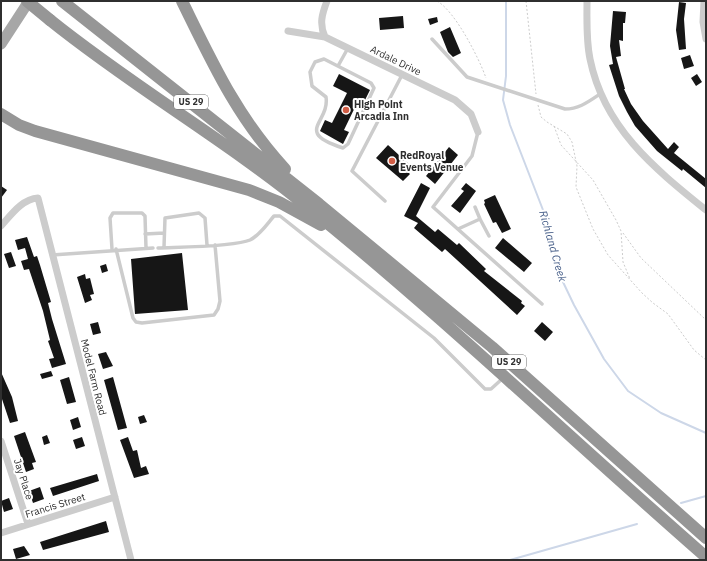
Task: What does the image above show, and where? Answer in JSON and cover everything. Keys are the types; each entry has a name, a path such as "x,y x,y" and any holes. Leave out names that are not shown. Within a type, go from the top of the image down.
{"highway":[{"name":"US 29","path":"28,1 92,54 249,161 366,255 505,376 706,557"},
{"name":"US 29","path":"62,1 319,204 492,347 706,538"},
{"path":"182,1 234,103 276,159 307,188 319,204"},
{"path":"1,114 19,125 35,132 249,190 279,202 342,236"}],"main road":[{"path":"1,44 28,1"}],"street":[{"path":"325,37 321,29 321,20 326,1"},
{"path":"588,1 590,58 600,94 619,127 633,145 651,164 706,210"},
{"path":"704,1 703,22 706,39"},
{"name":"Ardale Drive","path":"288,31 325,37 460,103 471,114 478,132"},
{"name":"Model Farm Road","path":"1,226 30,198 38,198 131,560"},
{"name":"Jay Place","path":"1,441 28,524"},
{"name":"Francis Street","path":"1,533 114,497"}],"lane":[{"path":"432,39 467,77 500,89 565,109 575,109 600,94"},
{"path":"338,66 348,48"},
{"path":"324,59 338,66 372,83 374,88 348,144 343,148 319,137 316,132 317,124 327,104 326,96 312,86 310,72 315,62 324,59"},
{"path":"385,201 352,172 402,74"},
{"path":"478,132 472,156 433,207 542,304"},
{"path":"475,207 489,236"},
{"path":"146,248 144,216 142,213 113,213 110,218 114,249 133,318 142,323 214,315 218,310 220,301 215,245"},
{"path":"164,247 163,220 166,216 201,214 205,218 207,245"},
{"path":"158,248 215,245 248,241 260,232 274,216 280,216 434,338 485,389 492,390 505,376"},
{"path":"458,229 480,219"},
{"path":"145,234 164,232"},
{"path":"52,255 114,249 153,248"}],"path":[{"path":"437,1 450,13 478,58 488,84"},
{"path":"526,1 537,100 541,117 567,134 572,142 577,163 576,187 593,229 608,255 653,303 668,314 694,350 706,360"},
{"path":"554,126 560,145 593,180 621,231 641,258 706,320"},
{"path":"621,231 623,262 630,279"}],"building":[{"path":"679,2 686,3 684,19 686,49 679,50 676,30"},
{"path":"613,11 626,12 625,23 623,23 623,41 619,40 621,56 616,57 624,89 631,104 643,121 668,149 674,142 679,147 674,153 706,179 706,188 683,169 682,171 657,151 635,126 627,112 619,96 609,65 613,64 610,46"},
{"path":"403,16 404,28 380,30 379,18"},
{"path":"437,17 438,22 430,25 428,19"},
{"path":"450,27 461,53 453,57 448,52 440,32"},
{"path":"690,55 694,66 684,69 681,58"},
{"name":"High Point Arcadia Inn","path":"339,74 370,90 364,102 359,99 344,130 349,132 343,144 320,131 325,120 332,123 347,93 333,86"},
{"path":"697,74 702,82 696,86 691,78"},
{"name":"RedRoyal Events Venue","path":"388,145 411,166 407,171 410,174 403,181 376,158"},
{"path":"449,147 458,155 435,184 426,176"},
{"path":"421,183 430,188 416,216 435,232 438,229 457,245 459,243 486,269 484,271 522,301 521,303 525,306 517,315 445,249 442,252 414,228 418,223 404,216"},
{"path":"466,183 476,191 460,213 451,206 464,191 461,189"},
{"path":"1,186 7,190 1,198"},
{"path":"495,195 511,229 502,233 496,222 493,223 484,204 484,200"},
{"path":"27,237 34,257 37,256 40,265 51,302 48,303 52,319 66,364 52,368 49,359 54,358 48,341 50,340 43,311 29,269 24,270 21,261 28,259 25,248 18,250 15,240"},
{"path":"503,238 532,263 524,272 495,248"},
{"path":"11,252 16,266 9,268 4,254"},
{"path":"182,253 188,310 135,314 131,259"},
{"path":"106,264 108,271 102,273 100,266"},
{"path":"85,274 86,279 90,278 94,294 90,295 92,300 85,303 77,277"},
{"path":"98,322 101,333 93,335 90,324"},
{"path":"542,322 553,332 545,341 534,331"},
{"path":"106,352 113,366 103,369 98,354"},
{"path":"51,371 53,376 42,379 40,374"},
{"path":"1,372 12,397 18,421 10,423 1,396"},
{"path":"69,377 76,402 67,404 60,380"},
{"path":"113,377 127,428 118,430 104,380"},
{"path":"144,415 147,422 140,424 138,417"},
{"path":"78,417 81,427 73,430 70,420"},
{"path":"25,432 36,462 32,463 34,469 26,472 14,436"},
{"path":"47,435 50,443 44,445 42,437"},
{"path":"82,437 85,446 76,449 73,440"},
{"path":"128,437 133,451 137,450 141,468 146,466 149,474 134,478 120,440"},
{"path":"97,474 99,481 53,496 50,488"},
{"path":"40,487 44,499 33,503 29,491"},
{"path":"9,498 13,509 4,512 1,501"},
{"path":"106,521 109,532 43,550 40,542"},
{"path":"24,546 30,555 16,559 13,549"}],"waterway":[{"name":"Richland Creek","path":"506,1 506,76 503,100 510,125 543,210 563,282 604,359 628,391 661,413 706,433"},
{"path":"681,503 706,496"},
{"path":"510,560 637,524"}],"place":[{"name":"High Point Arcadia Inn","path":"346,110"},
{"name":"RedRoyal Events Venue","path":"392,161"}]}
